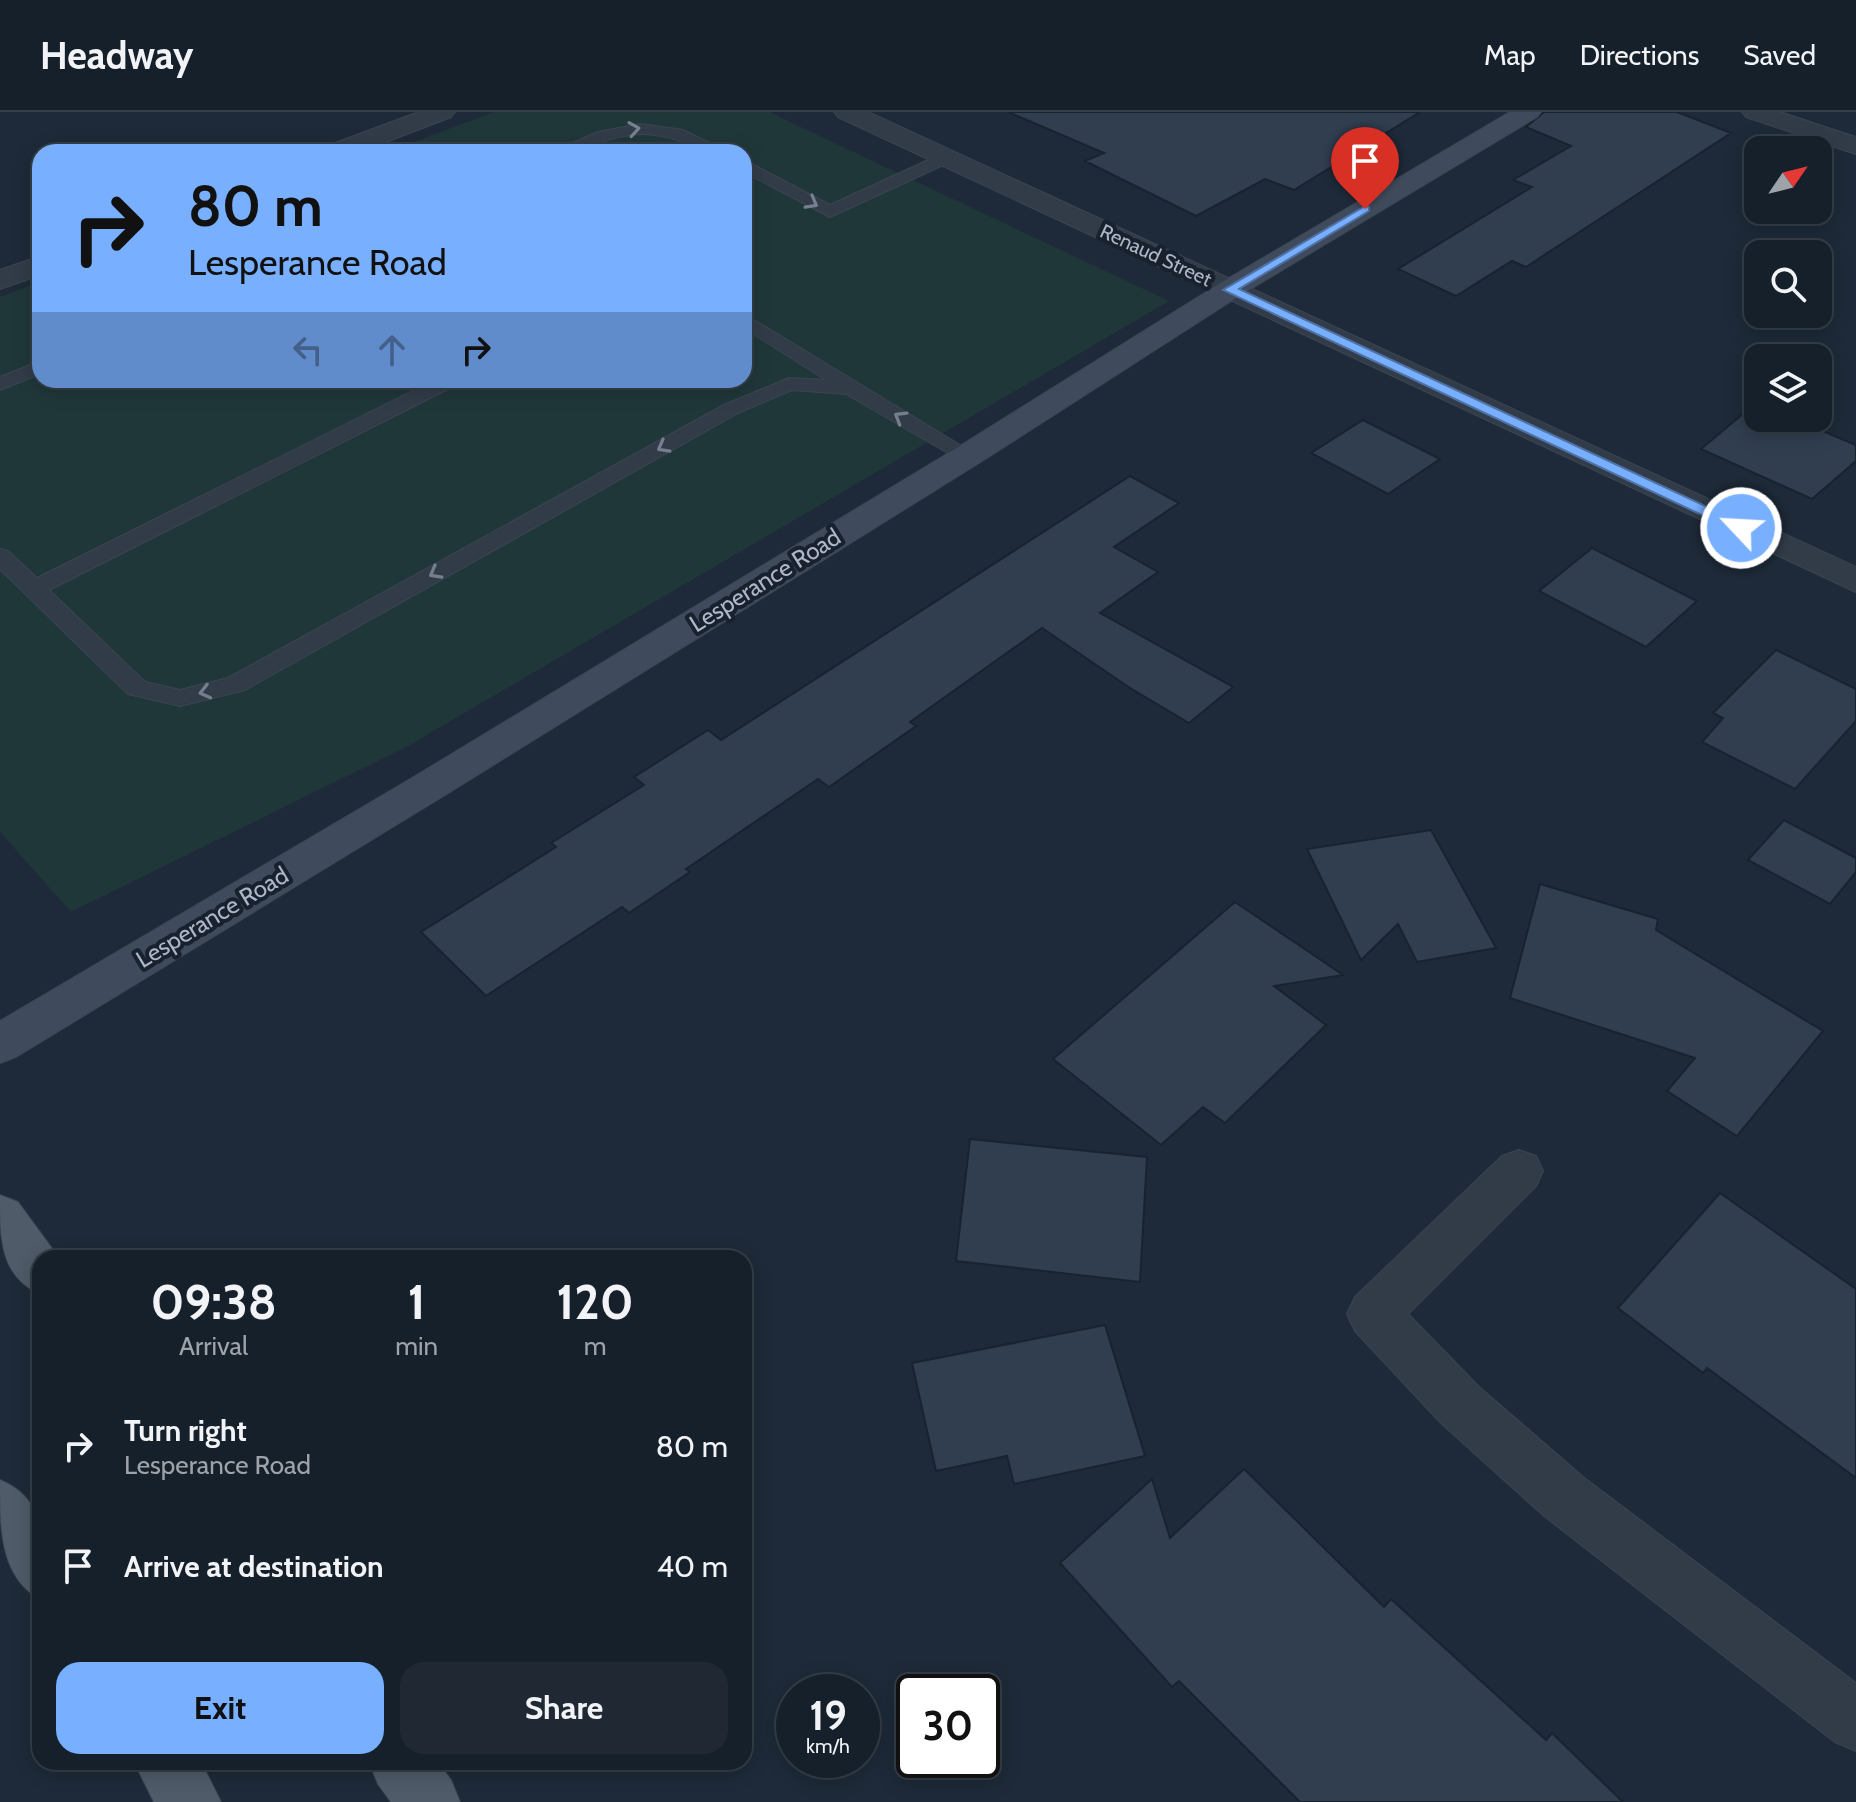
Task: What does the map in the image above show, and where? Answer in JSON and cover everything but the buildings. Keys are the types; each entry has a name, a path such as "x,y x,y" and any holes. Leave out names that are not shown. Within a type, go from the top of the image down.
{"main road":[{"name":"Lesperance Road","path":"0,1044 397,806 967,456 1229,290 1528,112"},
{"path":"0,1217 32,1260"},
{"path":"0,1508 32,1558"},
{"path":"170,1770 190,1802"},
{"path":"406,1770 429,1802"}],"street":[{"path":"357,144 442,112"},
{"name":"Renaud Street","path":"847,112 1856,581"},
{"path":"1755,112 1856,146"},
{"path":"0,280 32,268"},
{"path":"1519,1171 1373,1314 1460,1405 1563,1496 1856,1721"}],"lane":[{"path":"580,144 604,134 651,127 692,136 706,144"},
{"path":"752,169 830,212 946,157"},
{"path":"752,325 967,456"},
{"path":"0,384 32,370"},
{"path":"0,556 137,688 180,698 236,684 731,409 789,384 851,388"},
{"path":"34,589 435,388"}],"green space":[{"path":"494,112 769,112 1169,301 408,746 71,912 0,832 0,297 32,285 32,388 752,388 752,144 408,144"}],"route":[{"path":"1365,209 1229,290 1741,528"}]}
